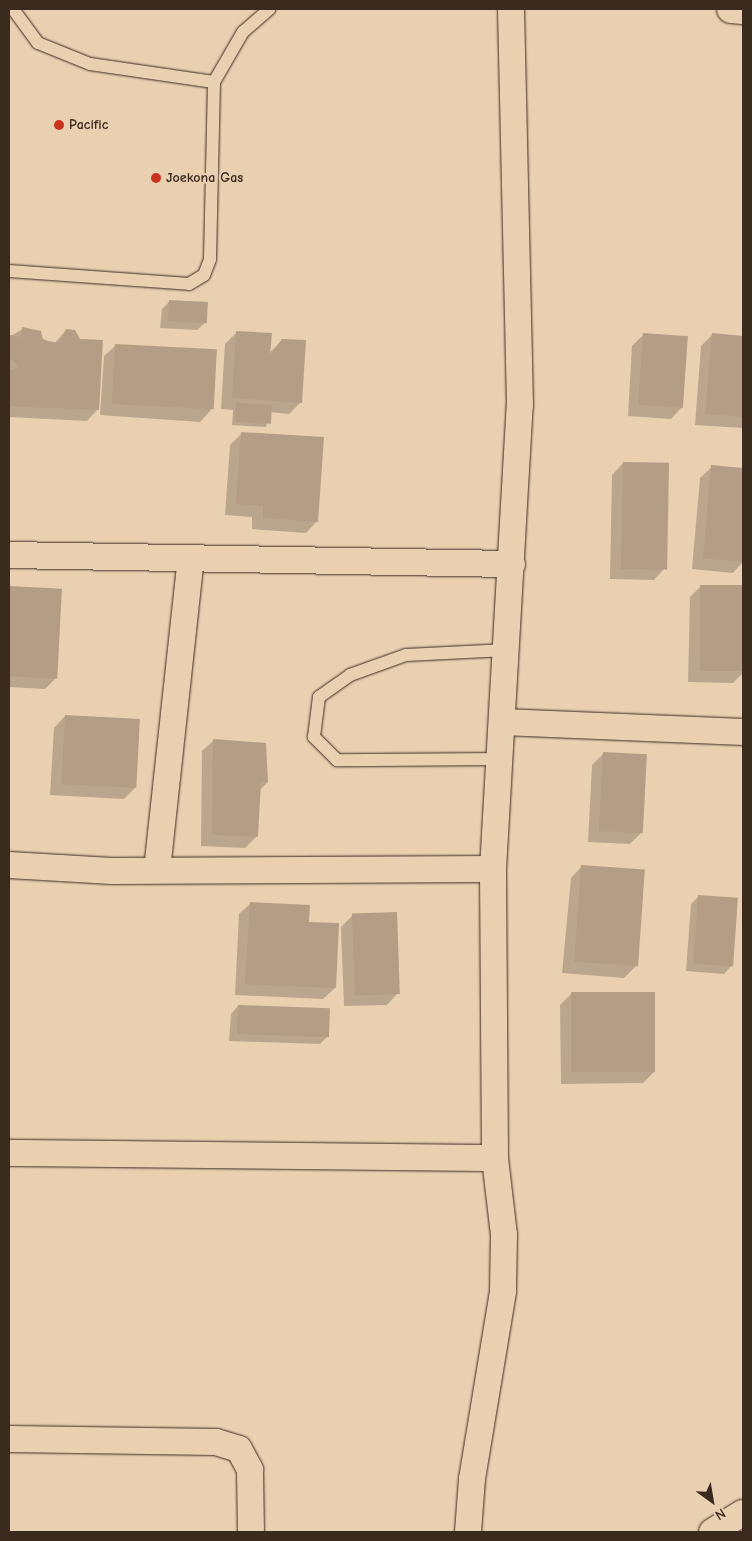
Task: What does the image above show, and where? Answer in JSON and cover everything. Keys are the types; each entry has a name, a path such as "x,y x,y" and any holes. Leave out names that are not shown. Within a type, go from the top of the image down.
{"main road":[{"path":"731,9 743,10"}],"street":[{"path":"468,1532 472,1479 503,1291 504,1235 495,1158 493,869 512,564 520,326 511,9"},
{"path":"9,555 191,560 512,564"},
{"path":"157,870 191,560"},
{"path":"503,722 743,732"},
{"path":"9,865 157,870 493,869"},
{"path":"9,1153 495,1158"},
{"path":"9,1439 216,1442 239,1449 250,1470 251,1532"},
{"path":"712,1532 743,1513"}],"lane":[{"path":"13,9 38,43 90,64 214,82"},
{"path":"9,271 190,284 204,275 210,259 214,82 225,55 243,32 269,9"},
{"path":"500,759 337,760 314,737 319,697 350,675 406,655 507,650"}],"building":[{"path":"169,300 208,302 207,323 168,321"},
{"path":"22,327 41,331 43,340 59,343 66,329 75,330 80,339 103,340 99,410 9,406 9,370 19,367 9,357 9,335 21,337"},
{"path":"236,331 272,333 270,355 282,339 306,340 302,403 232,398"},
{"path":"643,333 688,336 683,408 638,405"},
{"path":"712,333 743,336 743,417 705,414"},
{"path":"115,344 217,349 214,409 112,404"},
{"path":"236,403 272,405 271,424 235,422"},
{"path":"241,432 324,437 318,522 263,518 263,506 236,504"},
{"path":"623,462 669,463 667,570 621,569"},
{"path":"711,465 743,468 743,562 703,558"},
{"path":"700,585 743,585 743,671 700,671"},
{"path":"9,586 62,589 57,679 9,676"},
{"path":"65,715 140,719 136,788 61,784"},
{"path":"213,739 266,743 268,783 261,781 258,837 212,835"},
{"path":"603,752 647,754 643,833 599,831"},
{"path":"581,865 645,869 638,966 574,962"},
{"path":"698,895 738,898 733,967 693,964"},
{"path":"250,902 310,905 309,922 339,923 336,988 245,984"},
{"path":"397,912 400,994 355,996 352,914"},
{"path":"571,992 655,992 655,1072 571,1072"},
{"path":"238,1005 330,1008 329,1037 237,1034"}],"place":[{"name":"Pacific","path":"59,125"},
{"name":"Joekona Gas","path":"156,178"}]}
